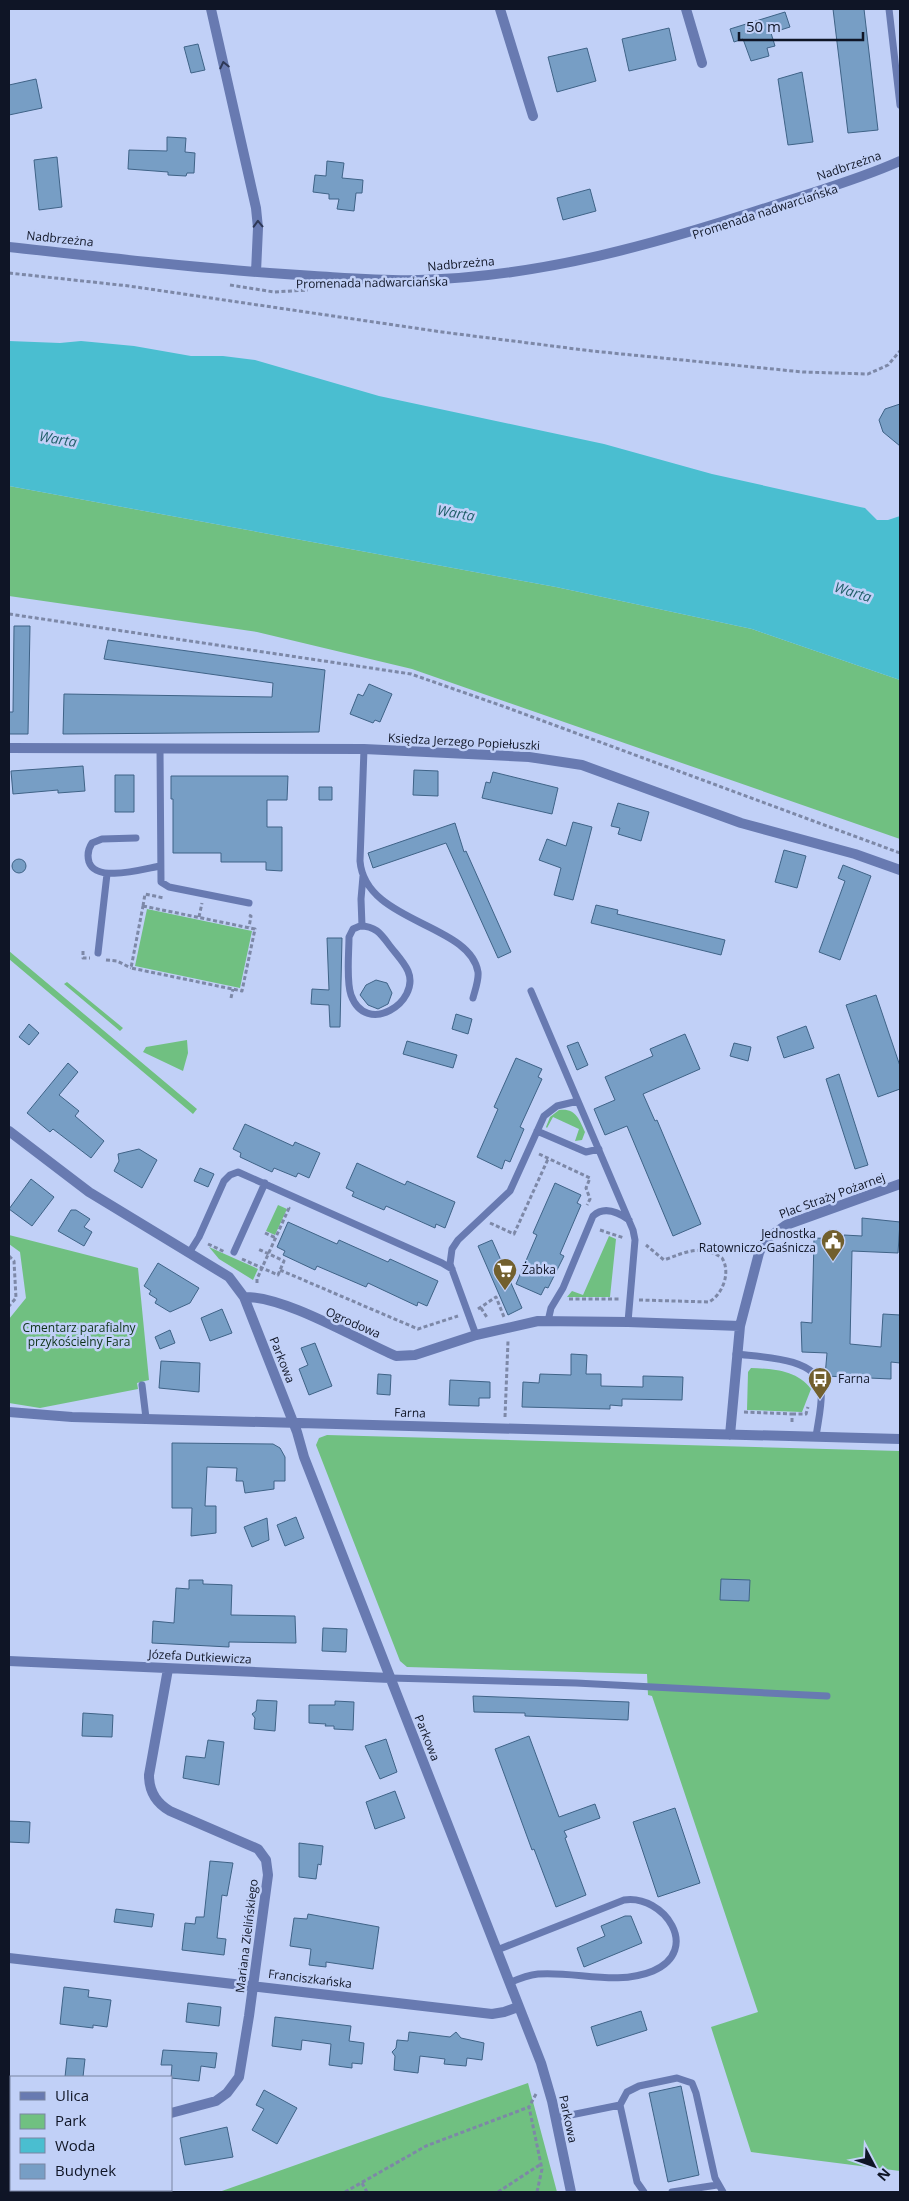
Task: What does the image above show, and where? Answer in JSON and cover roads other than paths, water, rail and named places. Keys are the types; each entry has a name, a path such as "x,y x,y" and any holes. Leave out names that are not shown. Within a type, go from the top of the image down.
{"street":[{"path":"211,9 256,208 256,272"},
{"path":"500,9 533,116"},
{"path":"686,9 702,63"},
{"name":"Nadbrzeżna","path":"9,246 256,272 418,280 510,272 588,258 680,236 858,177 900,161"},
{"name":"Księdza Jerzego Popiełuszki","path":"9,748 364,750 529,757 582,765 741,823 855,854 900,870"},
{"path":"9,1131 89,1192 229,1277 244,1297"},
{"name":"Plac Straży Pożarnej","path":"730,1435 740,1326 759,1253 771,1234 786,1225 900,1184"},
{"name":"Ogrodowa","path":"244,1297 261,1298 283,1305 403,1357 415,1356 476,1335 517,1324 548,1321 740,1326"},
{"name":"Parkowa","path":"244,1297 543,2070 556,2118 571,2192"},
{"name":"Farna","path":"9,1412 43,1416 900,1439"},
{"name":"Józefa Dutkiewicza","path":"9,1661 390,1678"},
{"name":"Mariana Zielińskiego","path":"168,1669 149,1775 150,1787 154,1797 164,1808 258,1849 264,1856 268,1875 242,2070 236,2083 216,2101 172,2113"},
{"name":"Franciszkańska","path":"9,1958 492,2014 518,2007"}],"lane":[{"path":"889,9 900,105"},
{"path":"160,748 160,879 166,886 249,903"},
{"path":"362,926 361,899 363,876 360,861 364,750"},
{"path":"136,838 102,839 92,843 88,853 90,864 97,872 107,874 160,866"},
{"path":"98,952 107,874"},
{"path":"363,876 372,889 387,904 469,952 478,970 473,998"},
{"path":"362,926 378,931 409,974 410,984 406,994 392,1010 382,1015 366,1012 356,1004 350,994 348,938 352,929 362,926"},
{"path":"531,991 599,1148 629,1220 635,1240 628,1322"},
{"path":"476,1335 449,1259 452,1249 510,1191 544,1116 552,1109 578,1101"},
{"path":"537,1131 583,1151 592,1152 599,1148"},
{"path":"189,1252 196,1242 224,1181 230,1175 238,1172 266,1183 452,1269"},
{"path":"234,1254 266,1183"},
{"path":"548,1321 551,1308 563,1288 593,1216 602,1211 608,1211 629,1220"},
{"path":"736,1354 790,1361 814,1373 821,1386 816,1437"},
{"path":"142,1385 146,1418"},
{"path":"390,1678 576,1683 827,1696"},
{"path":"496,1950 624,1900 632,1899 647,1903 674,1927 677,1943 670,1958 654,1970 644,1974 604,1977 540,1974 509,1983"},
{"path":"644,2192 637,2182 620,2105 626,2092 639,2086 677,2078 682,2078 692,2083 717,2184 723,2192"},
{"path":"556,2118 620,2105"},
{"path":"672,2192 717,2184"}],"water":[{"name":"Warta","path":"9,341 60,343 81,341 134,346 191,356 223,356 255,360 379,396 604,444 712,474 865,508 877,520 888,520 900,516 900,680 752,629 556,587 9,486"}],"place":[{"name":"Jednostka Ratowniczo-Gaśnicza","path":"833,1262"},
{"name":"Żabka","path":"505,1291"},
{"name":"Farna","path":"820,1400"}],"park label":[{"name":"Cmentarz parafialny przykościelny Fara","path":"79,1335"}]}
